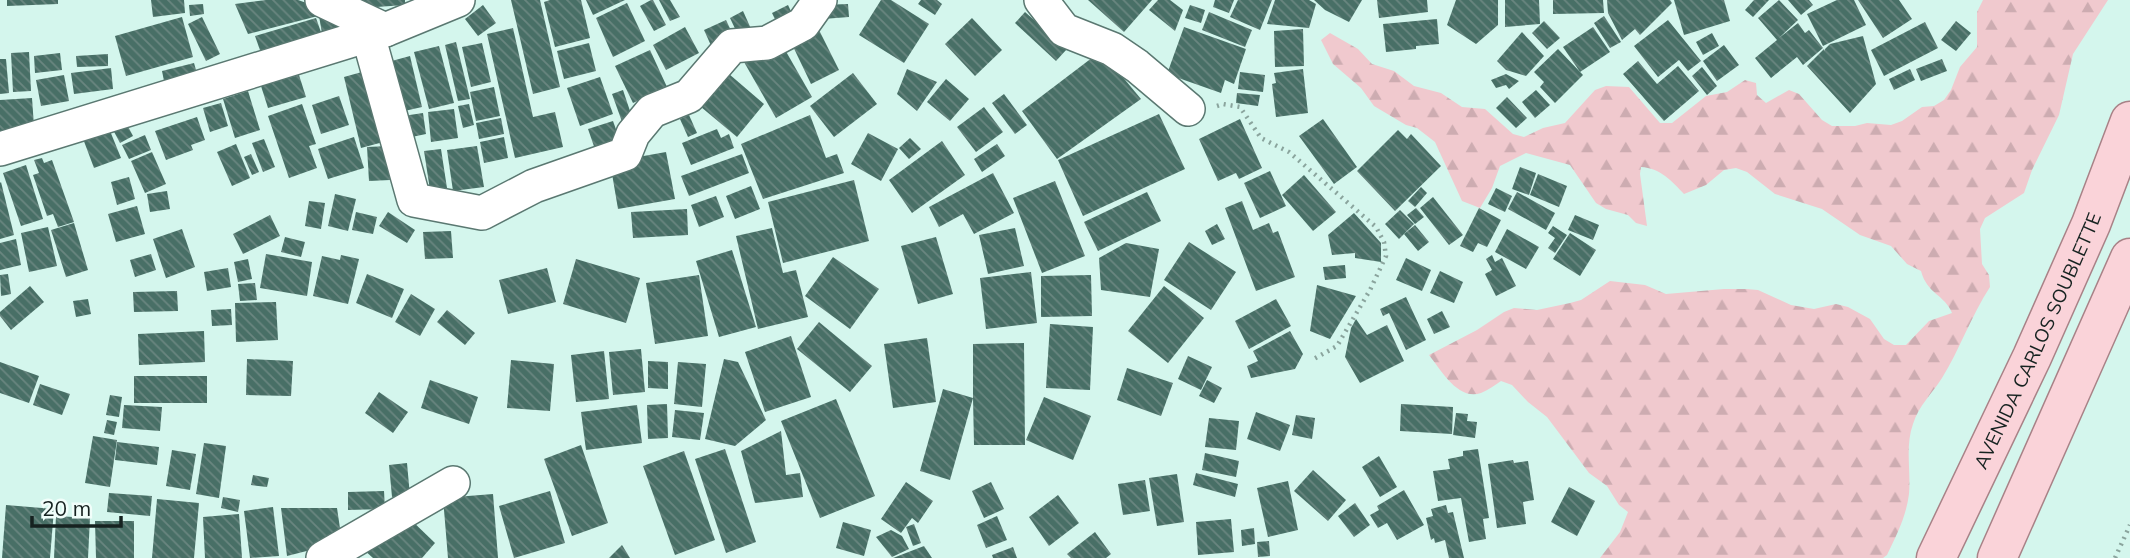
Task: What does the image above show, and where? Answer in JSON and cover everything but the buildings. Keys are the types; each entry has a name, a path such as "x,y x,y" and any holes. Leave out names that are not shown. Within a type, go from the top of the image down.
{"main road":[{"name":"AVENIDA CARLOS SOUBLETTE","path":"1936,558 2032,357 2091,224 2130,121"},
{"path":"1997,558 2130,258"}],"street":[{"path":"322,0 377,33 414,200 482,213 534,186 625,154 633,134 652,111 689,96 732,46 767,43 803,24 820,0"},
{"path":"0,149 377,33 458,0"},
{"path":"1041,0 1064,30 1112,49 1188,109"},
{"path":"323,558 453,483"}],"path":[{"path":"1188,109 1202,113 1223,104 1240,107 1261,138 1289,152 1376,227 1384,242 1386,256 1370,290 1337,346 1312,360"},
{"path":"2115,558 2130,525"}],"green space":[{"path":"1983,0 2108,0 2073,54 2059,115 2032,170 2024,193 1985,218 1980,229 1982,264 1989,275 1990,287 1948,367 1916,417 1909,441 1908,502 1887,555 1883,558 1600,558 1620,532 1628,512 1619,505 1607,486 1589,473 1547,417 1512,385 1501,381 1481,393 1465,393 1451,383 1429,355 1477,330 1504,312 1514,308 1537,310 1581,300 1610,281 1645,285 1666,294 1746,289 1758,290 1791,305 1814,309 1836,304 1870,319 1884,339 1894,345 1906,345 1929,321 1952,313 1949,307 1927,285 1921,271 1907,264 1891,246 1860,235 1822,209 1775,194 1747,172 1736,168 1724,170 1706,185 1684,194 1660,173 1641,167 1647,226 1636,223 1628,215 1606,209 1596,203 1570,165 1526,153 1500,166 1492,188 1480,208 1462,201 1435,142 1417,128 1406,125 1374,106 1361,88 1333,64 1321,40 1330,33 1358,49 1372,64 1394,71 1414,86 1441,93 1462,107 1485,109 1513,134 1524,137 1543,128 1565,123 1595,90 1606,86 1629,87 1660,123 1672,123 1706,96 1727,92 1745,80 1756,83 1757,95 1766,103 1789,90 1799,94 1822,120 1832,126 1867,123 1891,125 1922,107 1934,106 1944,100 1960,67 1977,47 1977,12"}]}
